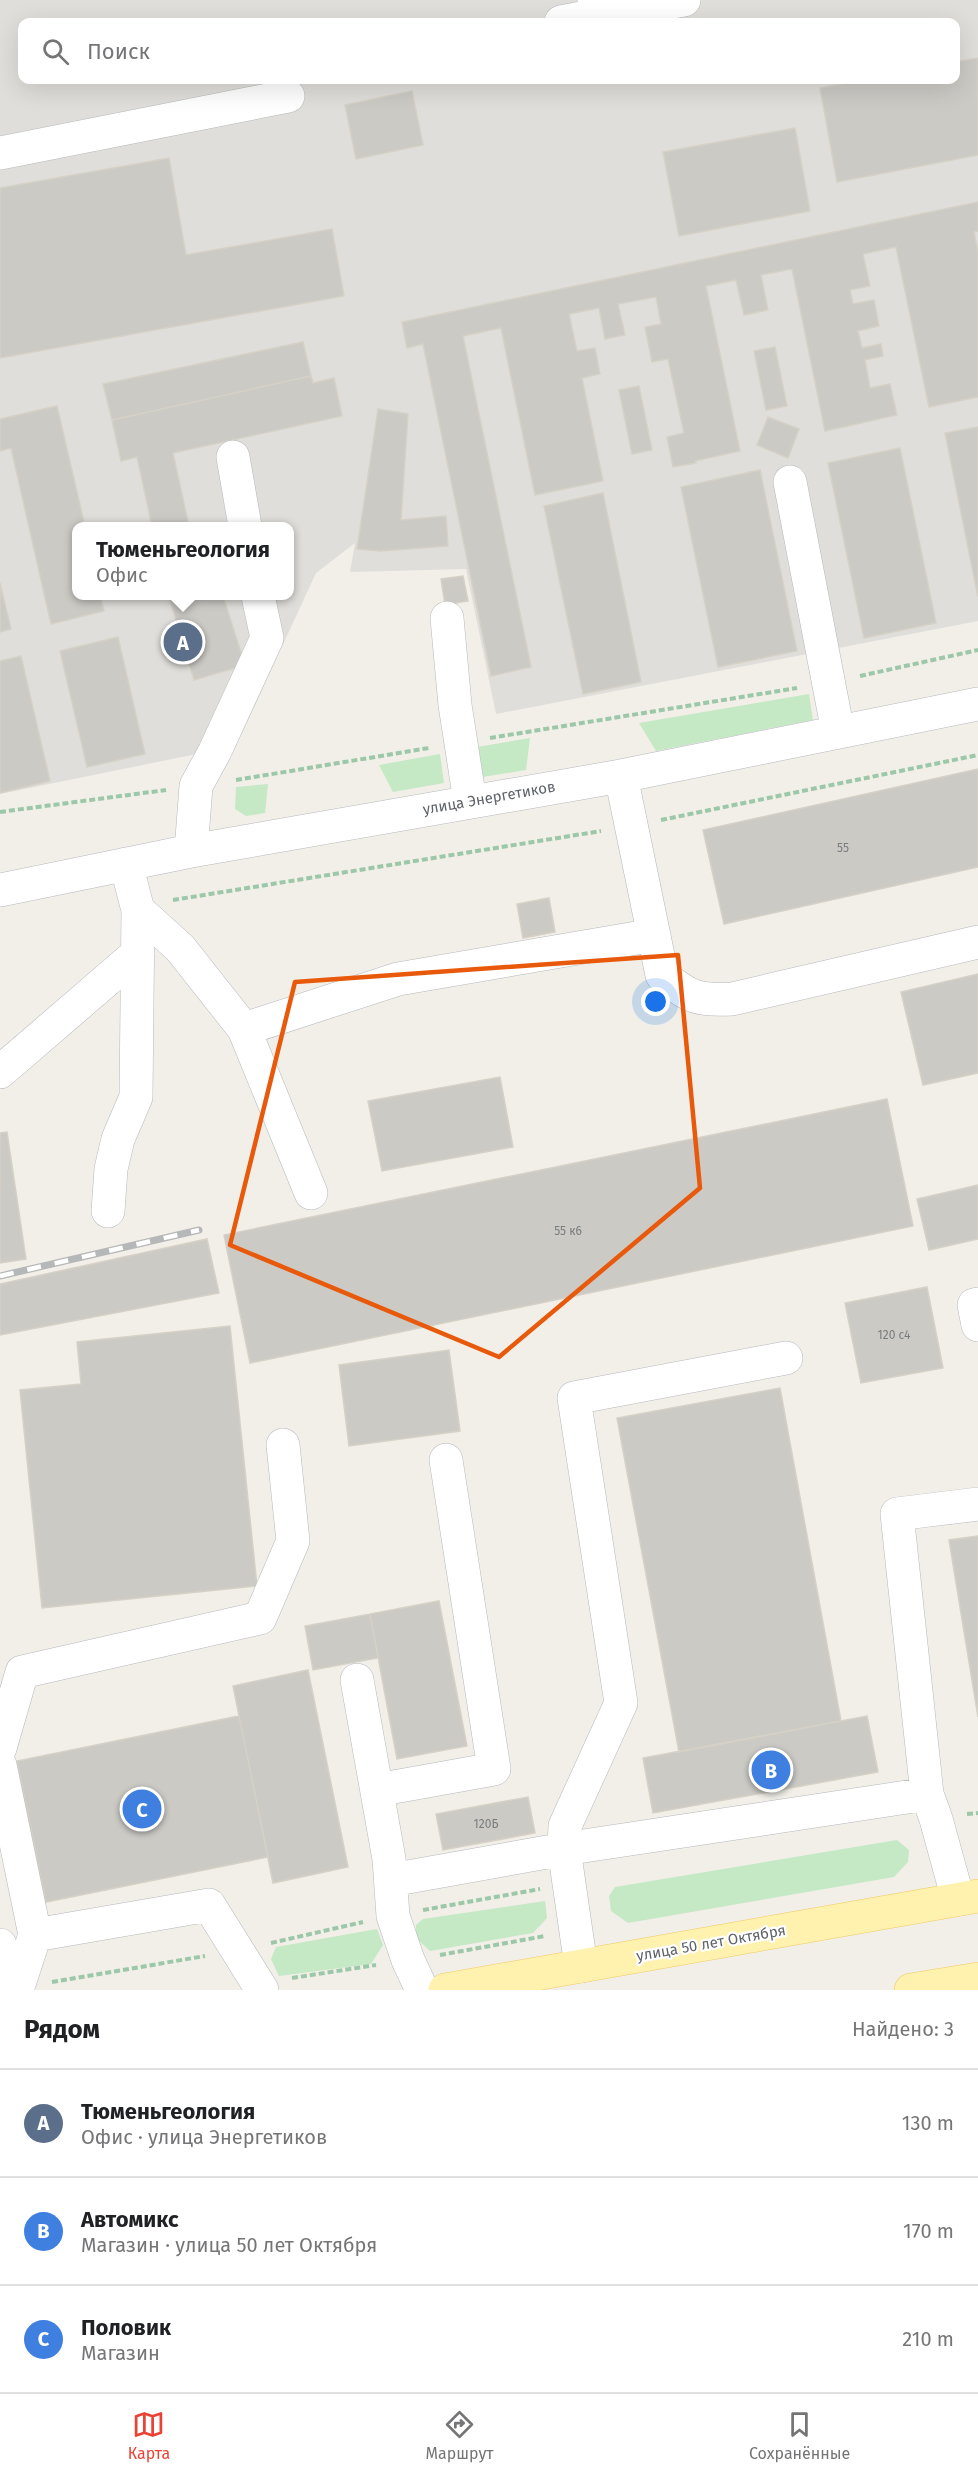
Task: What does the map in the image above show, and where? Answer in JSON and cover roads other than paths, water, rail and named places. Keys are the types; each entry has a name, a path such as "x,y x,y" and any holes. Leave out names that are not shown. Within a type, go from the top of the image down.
{"main road":[{"name":"улица 50 лет Октября","path":"445,1990 968,1898"},
{"path":"911,1990 978,1979"}],"street":[{"path":"570,18 595,7 684,0"},
{"path":"0,153 288,96"},
{"path":"232,458 245,522"},
{"path":"790,482 838,732"},
{"path":"191,851 196,786 215,751 267,638 259,600"},
{"path":"447,618 456,715 470,801"},
{"name":"улица Энергетиков","path":"0,890 191,851 621,776 978,704"},
{"path":"621,776 662,975 680,990 704,1000 732,999 978,942"},
{"path":"108,1211 111,1169 118,1139 136,1096 138,908 126,864"},
{"path":"138,908 180,948 244,1029 311,1193"},
{"path":"244,1029 398,979 654,935"},
{"path":"0,1072 138,953"},
{"path":"978,1304 974,1305 978,1325"},
{"path":"581,1966 564,1849 565,1826 621,1703 574,1398 786,1358"},
{"path":"0,1748 22,1672 260,1618 293,1541 283,1445"},
{"path":"377,1790 494,1769 446,1460"},
{"path":"968,1898 932,1807 897,1514 978,1504"},
{"path":"357,1680 377,1790 393,1916 408,1960 422,1990"},
{"path":"0,1765 35,1935 11,1985"},
{"path":"390,1880 564,1849 932,1807"},
{"path":"35,1935 209,1905 262,1990"},
{"path":"0,1945 11,1985"}],"railway":[{"path":"0,1276 199,1230"}],"place":[{"name":"Тюменьгеология","path":"183,642"},
{"name":"Автомикс","path":"771,1770"},
{"name":"Половик","path":"142,1809"}]}
